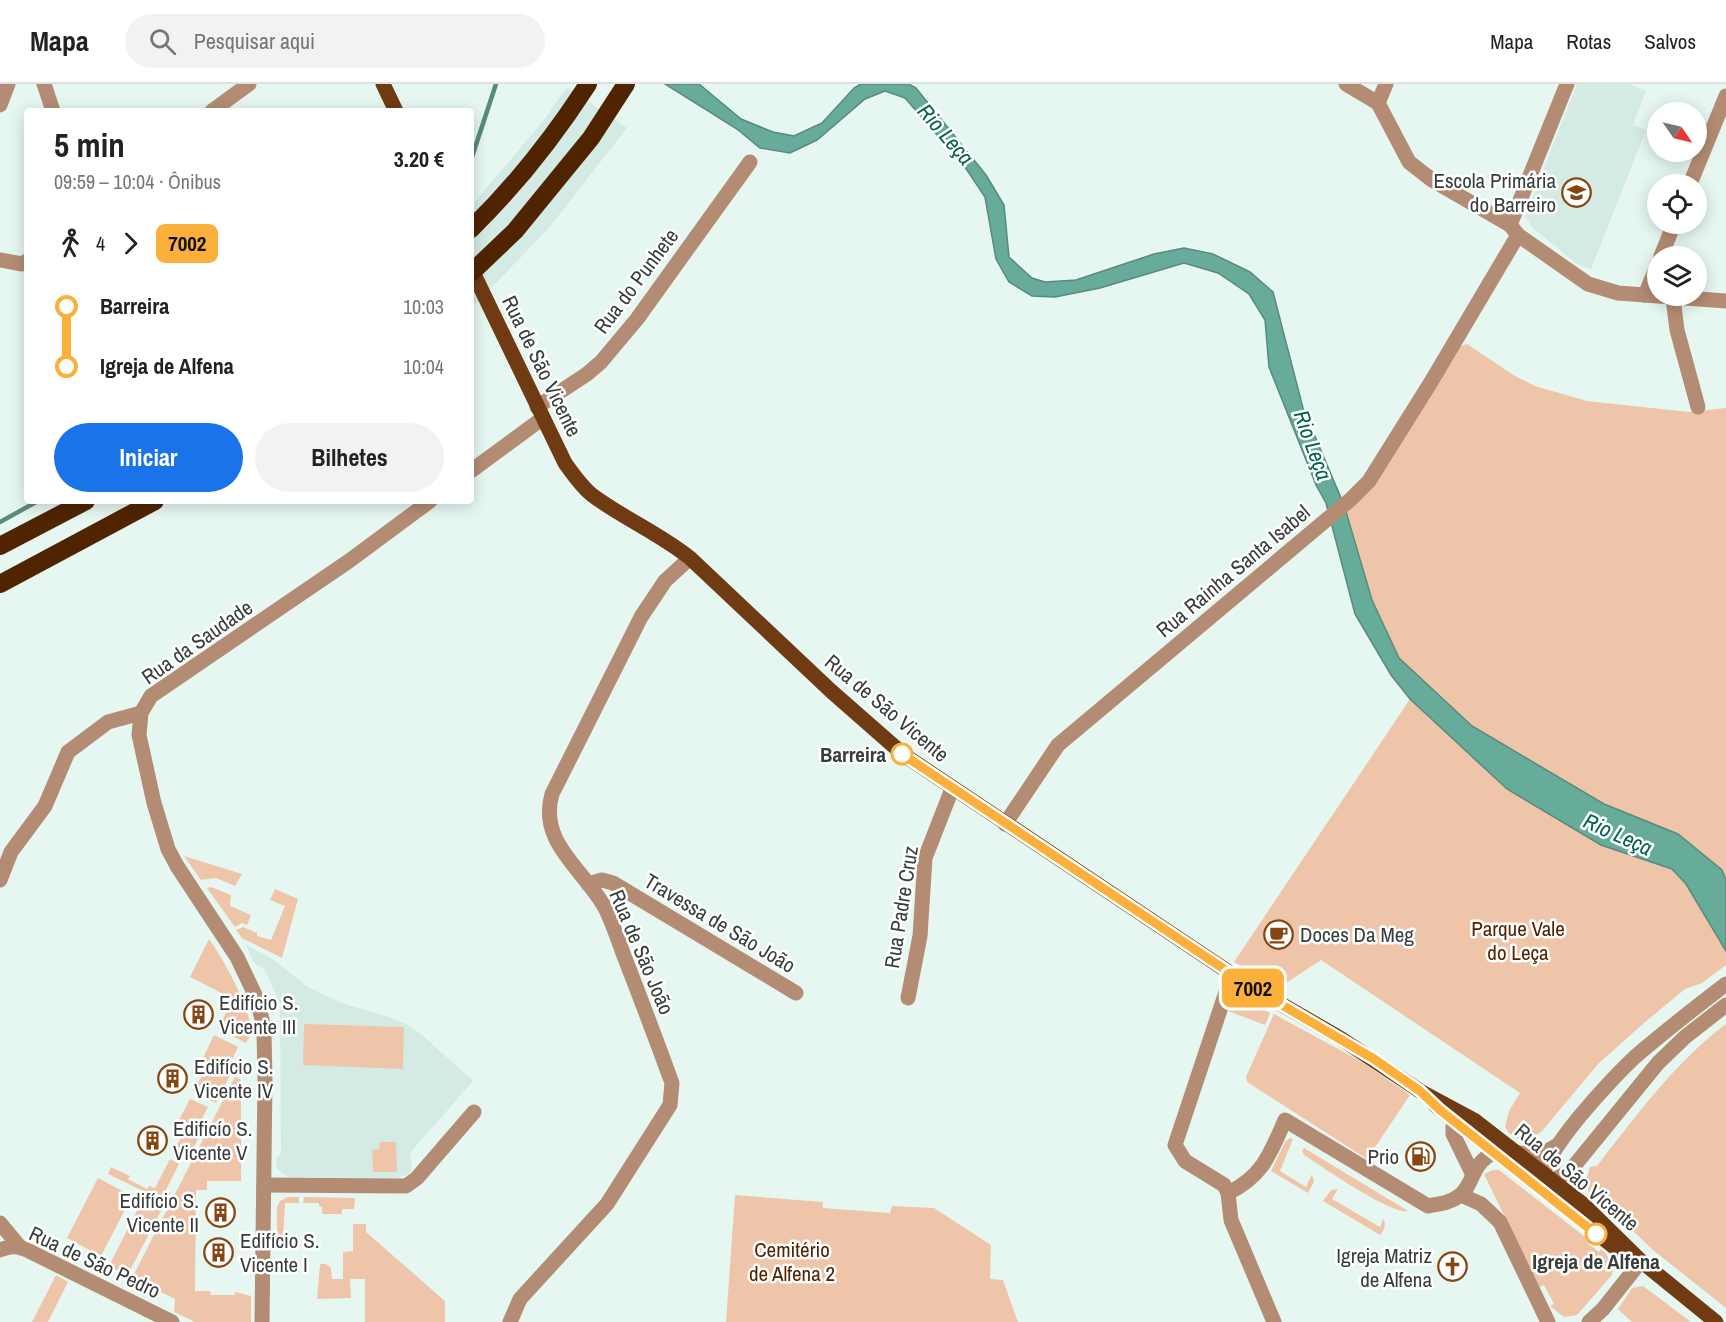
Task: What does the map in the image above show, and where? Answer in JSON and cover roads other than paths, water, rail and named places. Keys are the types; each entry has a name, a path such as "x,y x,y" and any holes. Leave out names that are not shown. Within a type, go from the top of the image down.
{"highway":[{"path":"474,226 493,208 560,126 588,84"},
{"path":"474,270 522,223 591,138 626,84"},
{"path":"0,546 80,504"},
{"path":"0,585 149,504"}],"main road":[{"path":"383,84 395,108"},
{"name":"Rua de São Vicente","path":"474,274 565,463 592,495 667,540 690,558 876,732 904,755 1232,974 1340,1038 1420,1091 1460,1111 1484,1127 1519,1153 1546,1182 1626,1256 1641,1261"},
{"name":"Rua de São Vicente","path":"1420,1091 1496,1154 1577,1200 1641,1261 1716,1322"}],"street":[{"path":"0,105 8,84"},
{"path":"44,84 52,108"},
{"path":"216,108 249,84"},
{"path":"1346,84 1378,103 1409,162 1432,180 1514,230 1588,284 1618,292 1645,295 1647,290"},
{"path":"1378,103 1386,84"},
{"name":"Rua Rainha Santa Isabel","path":"1005,824 1058,746 1350,500 1368,481 1514,230 1567,84"},
{"path":"1694,174 1726,96"},
{"name":"Rua do Punhete","path":"540,412 602,362 637,319 750,162"},
{"path":"0,260 24,263"},
{"path":"1707,300 1726,301"},
{"path":"1674,306 1677,330 1698,408"},
{"path":"474,468 540,412"},
{"name":"Rua da Saudade","path":"262,1322 265,1057 262,1019 256,997 237,957 168,849 142,758 139,735 141,713 151,696 340,568 426,504"},
{"name":"Rua de São João","path":"510,1322 520,1299 607,1204 670,1105 673,1092 672,1083 609,916 588,884 566,858 558,845 548,817 552,794 641,617 665,581 690,558"},
{"path":"0,880 11,852 45,806 68,752 108,723 121,717 141,713"},
{"name":"Rua Padre Cruz","path":"908,998 920,936 925,858 952,789"},
{"name":"Travessa de São João","path":"588,884 602,880 613,883 796,993"},
{"path":"1232,974 1175,1145 1185,1161 1224,1185 1228,1193 1231,1220 1274,1322"},
{"path":"1519,1153 1542,1154 1558,1144 1636,1056 1726,984"},
{"path":"1546,1182 1570,1171 1658,1063 1685,1037 1722,1008"},
{"path":"264,1185 406,1186 417,1178 474,1112"},
{"name":"Rua de São Vicente","path":"1455,1122 1461,1119 1477,1128 1484,1127"},
{"path":"1228,1193 1250,1180 1263,1167 1286,1120 1428,1206 1449,1202 1461,1195 1480,1162 1496,1154"},
{"path":"1576,1121 1577,1133 1583,1138 1599,1136"},
{"path":"1455,1122 1453,1134 1455,1142 1472,1173"},
{"path":"1546,1182 1558,1144"},
{"path":"1577,1200 1573,1190 1573,1180 1579,1161"},
{"path":"1461,1195 1481,1204 1500,1222 1548,1322"},
{"path":"0,1224 9,1231 20,1247"},
{"name":"Rua de São Pedro","path":"0,1250 8,1246 20,1247 172,1322"},
{"path":"1589,1322 1603,1309 1641,1261"}],"water":[{"name":"Rio Leça","path":"665,84 699,84 741,119 773,132 794,136 822,123 854,88 861,84 909,84 916,88 986,175 1004,205 1009,257 1032,278 1045,282 1076,280 1154,254 1184,248 1213,254 1250,272 1273,292 1303,408 1344,505 1372,600 1399,658 1472,726 1604,804 1678,834 1722,870 1726,880 1726,951 1686,884 1672,869 1601,845 1507,789 1410,699 1391,675 1355,614 1326,503 1316,485 1269,367 1265,320 1249,294 1218,273 1184,263 1100,288 1055,297 1032,296 1009,282 996,259 985,197 965,167 905,98 885,91 865,99 817,140 790,153 760,148 737,129"}],"waterway":[{"path":"474,151 496,84"},
{"path":"0,522 33,504"}],"place":[{"name":"Escola Primária do Barreiro","path":"1577,192"},
{"name":"Barreira","path":"902,754"},
{"name":"Doces Da Meg","path":"1279,934"},
{"name":"Edifício S. Vicente III","path":"198,1014"},
{"name":"Edifício S. Vicente IV","path":"173,1078"},
{"name":"Edificío S. Vicente V","path":"152,1140"},
{"name":"Prio","path":"1420,1156"},
{"name":"Edifício S. Vicente II","path":"220,1212"},
{"name":"Igreja de Alfena","path":"1596,1234"},
{"name":"Edifício S. Vicente I","path":"219,1252"},
{"name":"Igreja Matriz de Alfena","path":"1453,1267"}],"park label":[{"name":"Parque Vale do Leça","path":"1518,940"},
{"name":"Cemitério de Alfena 2","path":"792,1261"}]}
